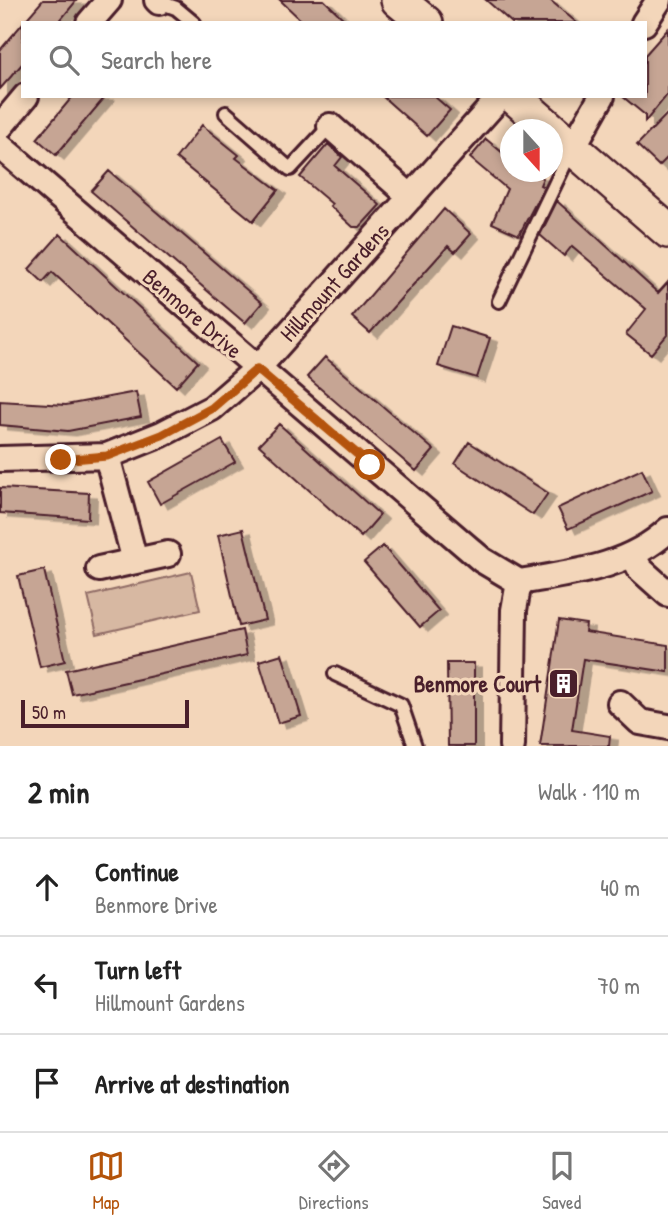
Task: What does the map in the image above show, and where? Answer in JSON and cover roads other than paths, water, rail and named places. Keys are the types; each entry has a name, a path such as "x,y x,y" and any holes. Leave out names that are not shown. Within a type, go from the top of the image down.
{"street":[{"path":"91,21 109,0"},
{"path":"646,21 659,0"},
{"path":"0,127 24,98"},
{"name":"Hillmount Gardens","path":"0,459 23,461 107,456 162,435 212,408 257,369 499,98"},
{"path":"515,98 668,231"},
{"path":"573,147 601,98"},
{"path":"330,126 411,197"},
{"name":"Benmore Drive","path":"0,146 482,560 519,582"},
{"path":"107,456 135,561"},
{"path":"512,746 514,610 519,582 588,570 634,555 668,530"},
{"path":"99,569 168,554"},
{"path":"634,555 640,569 668,594"},
{"path":"620,703 640,722 668,727"}],"lane":[{"path":"158,1 176,8 192,21"},
{"path":"226,113 290,169 330,126"},
{"path":"499,302 573,147"},
{"path":"335,674 401,705 415,746"}],"place":[{"name":"Benmore Court","path":"564,683"}]}
